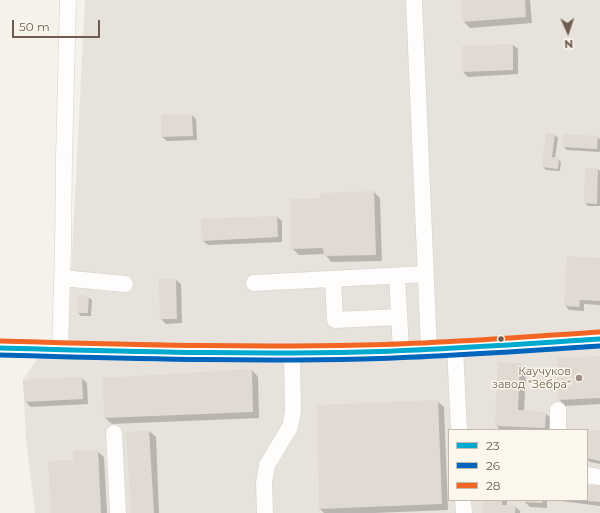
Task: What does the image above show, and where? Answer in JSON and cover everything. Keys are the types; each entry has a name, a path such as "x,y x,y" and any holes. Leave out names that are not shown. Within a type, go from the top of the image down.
{"street":[{"path":"60,349 68,0"},
{"path":"414,0 429,349"},
{"path":"254,283 426,274"},
{"path":"397,276 401,350"},
{"path":"62,278 125,284"},
{"path":"333,279 335,320 399,317"},
{"path":"5,348 292,353 455,348 600,339"},
{"path":"455,348 459,429"},
{"path":"265,513 264,483 267,465 290,427 293,412 292,353"},
{"path":"558,410 558,429"},
{"path":"114,433 118,513"},
{"path":"588,475 600,477"},
{"path":"463,501 464,513"}],"shaded area":[{"path":"85,0 600,0 600,513 35,513 26,438 23,380 69,313"}],"building":[{"path":"461,0 525,0 526,17 462,22"},
{"path":"513,44 513,70 462,72 462,46"},
{"path":"192,114 193,136 161,137 161,115"},
{"path":"546,133 555,134 552,157 559,158 558,169 542,167"},
{"path":"563,134 598,136 597,149 563,147"},
{"path":"585,168 598,168 597,204 584,203"},
{"path":"374,191 376,255 324,256 323,248 291,249 290,199 320,198 321,193"},
{"path":"277,216 278,237 202,241 201,219"},
{"path":"567,256 600,258 600,301 580,300 579,307 564,306"},
{"path":"159,279 176,279 177,319 160,319"},
{"path":"77,295 89,296 88,313 77,313"},
{"name":"Каучуков завод \"Зебра\"","path":"600,356 600,398 558,400 557,358"},
{"path":"498,362 520,363 518,410 546,412 545,428 495,426"},
{"path":"252,369 253,412 104,418 103,378"},
{"path":"82,377 83,399 25,402 23,380"},
{"path":"438,400 442,504 319,509 317,405"},
{"path":"589,429 600,431 600,461 588,458"},
{"path":"149,430 154,513 131,513 126,432"},
{"path":"98,450 101,513 51,513 48,461 73,460 73,451"},
{"path":"588,485 600,486 600,502 587,501"},
{"path":"483,501 502,501 502,505 516,505 515,513 482,513"},
{"path":"524,501 543,501 542,503"}],"transit line":[{"name":"28","path":"0,341 316,346 420,343 600,332"},
{"name":"23","path":"0,348 317,353 421,350 600,339"},
{"name":"26","path":"0,355 317,360 421,357 600,346"}],"place":[{"name":"Каучуков завод \"Зебра\"","path":"579,378"}]}
